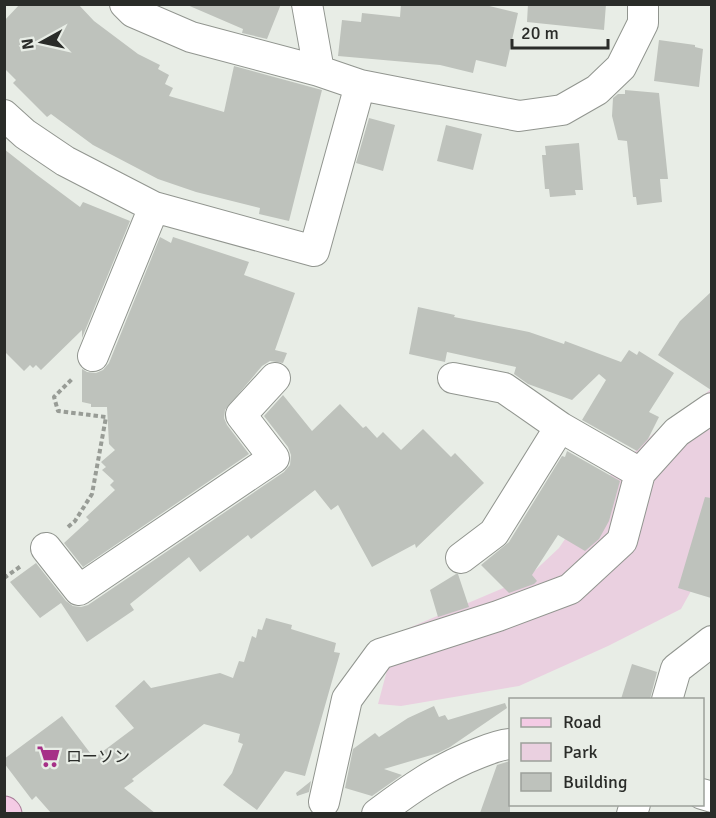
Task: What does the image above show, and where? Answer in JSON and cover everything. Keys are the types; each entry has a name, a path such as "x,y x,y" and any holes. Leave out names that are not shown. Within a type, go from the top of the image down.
{"street":[{"path":"125,4 133,12 191,37 319,71 360,85 519,116 562,110 597,90 621,67 643,23 643,4"},
{"path":"307,4 319,71"},
{"path":"4,115 25,134 65,161 154,207 314,251 360,85"},
{"path":"93,356 154,207"},
{"path":"45,548 79,590 274,458 241,415 274,378"},
{"path":"453,378 504,388 560,427 640,473"},
{"path":"324,802 348,699 380,654 498,616 570,589 622,541 640,473 678,432 711,408"},
{"path":"461,558 494,533 560,427"},
{"path":"667,698 676,669 711,641"},
{"path":"377,813 429,776 466,758 509,744"}],"path":[{"path":"4,578 45,548 75,521 92,494 106,417 58,411 54,397 93,356"}],"green space":[{"path":"711,389 711,555 681,609 608,646 519,686 401,706 378,704 397,633 527,578 559,548 604,481 653,434"}],"building":[{"path":"20,4 78,4 94,21 138,54 160,65 158,69 169,75 165,84 173,88 169,96 224,112 234,66 322,90 289,221 259,214 260,208 196,192 158,179 93,145 51,114 47,117 13,83 16,80 4,68 4,21"},
{"path":"185,4 281,4 267,39 242,33 243,29"},
{"path":"401,4 481,4 518,13 506,67 476,60 473,73 440,65 338,56 342,20 361,22 362,13 400,17"},
{"path":"528,4 606,4 604,30 527,22"},
{"path":"659,40 695,45 703,49 699,87 654,81"},
{"path":"625,90 659,93 668,179 660,179 662,202 637,205 636,197 633,197 627,141 618,140 612,116 613,98 618,94 625,94"},
{"path":"369,118 395,125 383,171 356,163"},
{"path":"446,125 482,134 473,170 437,161"},
{"path":"579,143 583,190 575,190 576,195 550,197 549,189 545,189 542,155 546,155 545,146"},
{"path":"4,149 80,207 83,202 130,221 82,338 82,330 41,370 36,365 33,368 30,365 24,371 4,351"},
{"path":"160,237 171,243 173,237 249,262 244,275 295,293 275,350 287,353 283,363 270,361 262,366 225,410 224,418 227,425 249,454 83,567 64,543 89,520 86,517 115,490 110,485 114,481 102,470 106,467 101,462 115,450 109,444 107,407 91,407 91,404 82,402 82,369 96,373 103,370 109,363"},
{"path":"711,292 711,390 658,355 680,321"},
{"path":"418,307 455,315 454,317 529,332 564,344 565,341 621,362 629,350 637,355 639,351 674,373 649,412 659,417 648,439 637,451 582,420 606,380 599,374 572,400 528,384 514,374 516,367 447,352 445,362 409,354"},
{"path":"283,395 312,431 340,404 363,428 366,426 377,438 383,432 401,450 423,429 451,457 455,453 484,483 416,548 415,544 372,567 338,505 331,510 315,490 251,539 248,535 200,572 189,557 130,604 134,610 87,642 61,603 40,618 10,582 36,563 66,601 73,606 88,605 284,472 290,465 291,455 288,447 264,416"},
{"path":"567,451 620,481 609,521 599,539 585,551 558,535 532,575 537,581 509,593 481,565 509,542"},
{"path":"705,497 711,498 711,598 678,588"},
{"path":"458,574 469,607 438,617 430,590"},
{"path":"266,618 292,625 291,629 336,643 334,652 340,653 305,776 285,771 257,810 223,785 232,773 243,744 238,742 240,734 204,724 132,779 134,781 124,788 155,813 51,813 36,796 32,800 4,763 4,759 62,716 94,758 134,728 115,706 144,680 151,688 220,673 233,678 239,661 244,662 252,636 256,638 258,629 262,630"},
{"path":"632,664 657,672 650,698 621,698"},
{"path":"505,703 507,708 450,747 438,753 384,769 402,775 372,796 345,788 353,749 375,733 379,737 408,718 434,706 439,717 445,715 448,720"},
{"path":"509,761 510,813 480,813 497,765"},
{"path":"311,781 309,792 297,796 296,793"}],"place":[{"name":"ローソン","path":"48,757"}]}
